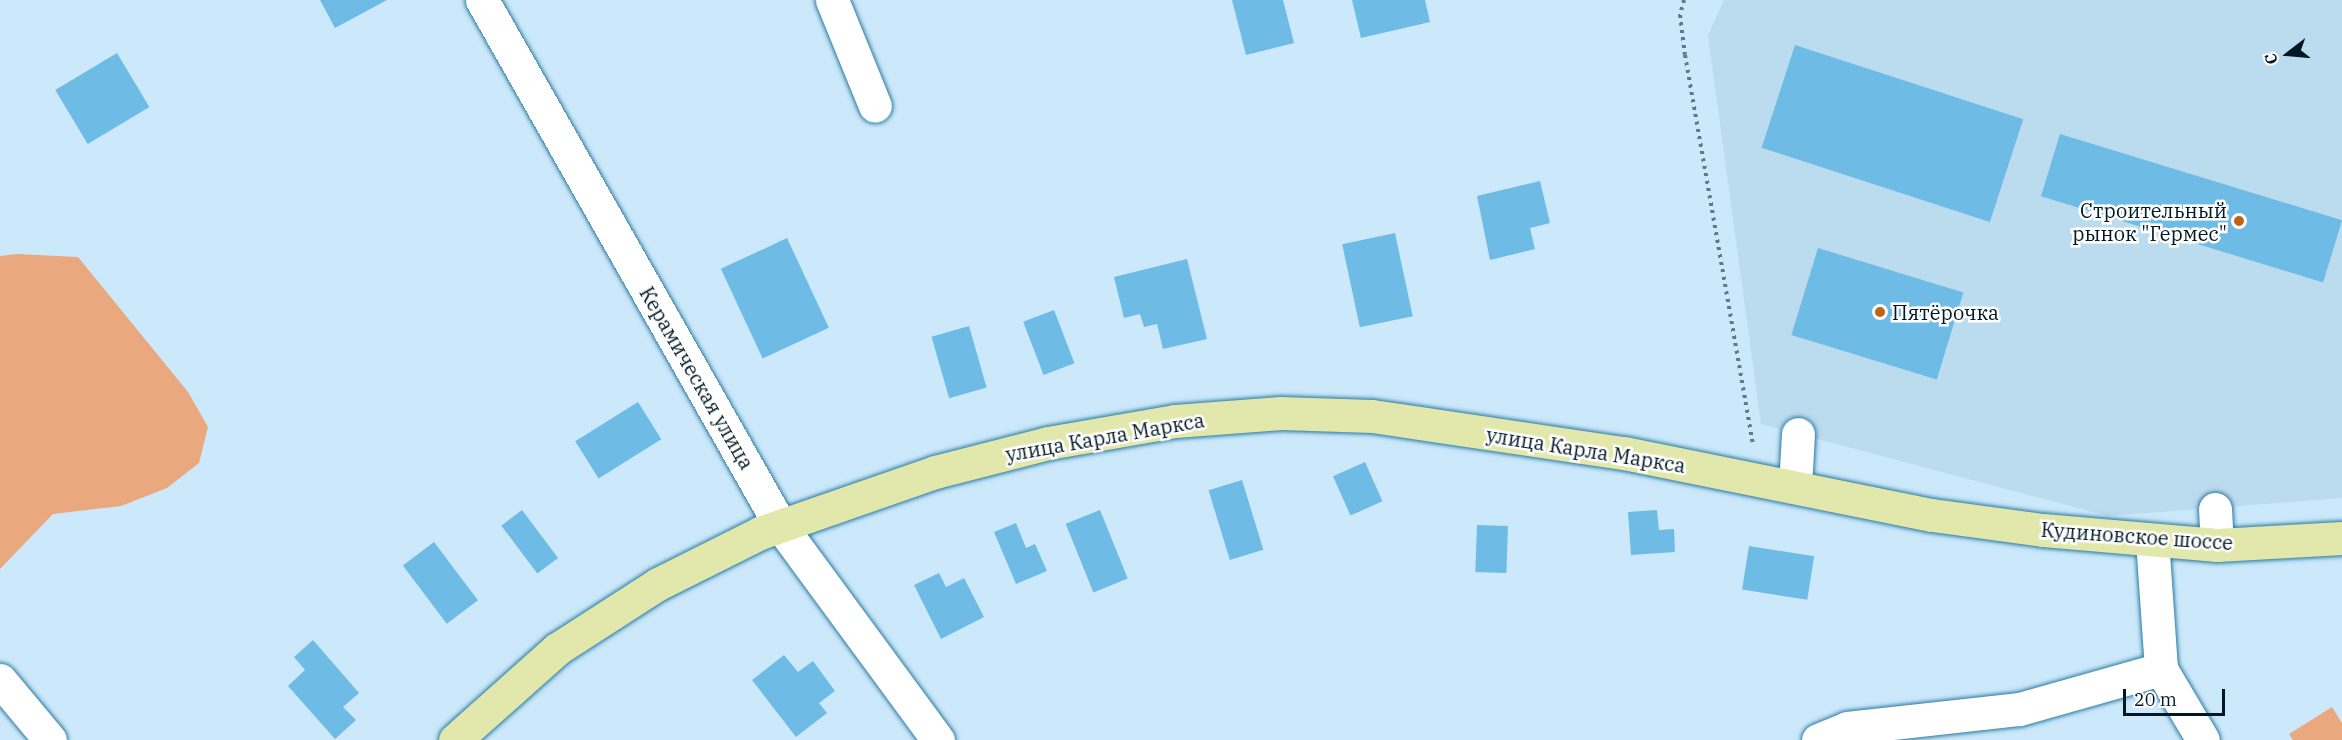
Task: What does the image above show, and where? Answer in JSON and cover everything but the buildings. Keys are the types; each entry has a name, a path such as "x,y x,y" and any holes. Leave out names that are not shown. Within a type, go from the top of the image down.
{"main road":[{"name":"улица Карла Маркса","path":"455,740 558,649 658,584 780,525 936,472 1048,443 1175,421 1281,413 1372,416 1624,453 1932,515"},
{"name":"Кудиновское шоссе","path":"1932,515 2152,540 2217,545 2342,537"}],"street":[{"name":"Керамическая улица","path":"482,0 780,525 938,740"},
{"path":"832,0 875,106"},
{"path":"1795,487 1798,434"},
{"path":"2214,509 2217,545"},
{"path":"2152,540 2161,669 2203,740"},
{"path":"1818,740 1847,728 2020,709 2161,669"},
{"path":"0,680 50,740"}],"path":[{"path":"1684,0 1680,15 1685,55 1760,480"}],"shaded area":[{"path":"1724,0 2342,0 2342,498 2108,516 1761,424 1708,36"},
{"path":"17,254 78,257 188,392 208,427 199,463 167,488 121,506 53,514 0,569 0,256"},
{"path":"2332,707 2342,723 2342,740 2293,740 2289,734"}],"place":[{"name":"Строительный рынок \"Гермес\"","path":"2239,221"},
{"name":"Пятёрочка","path":"1880,312"}]}
